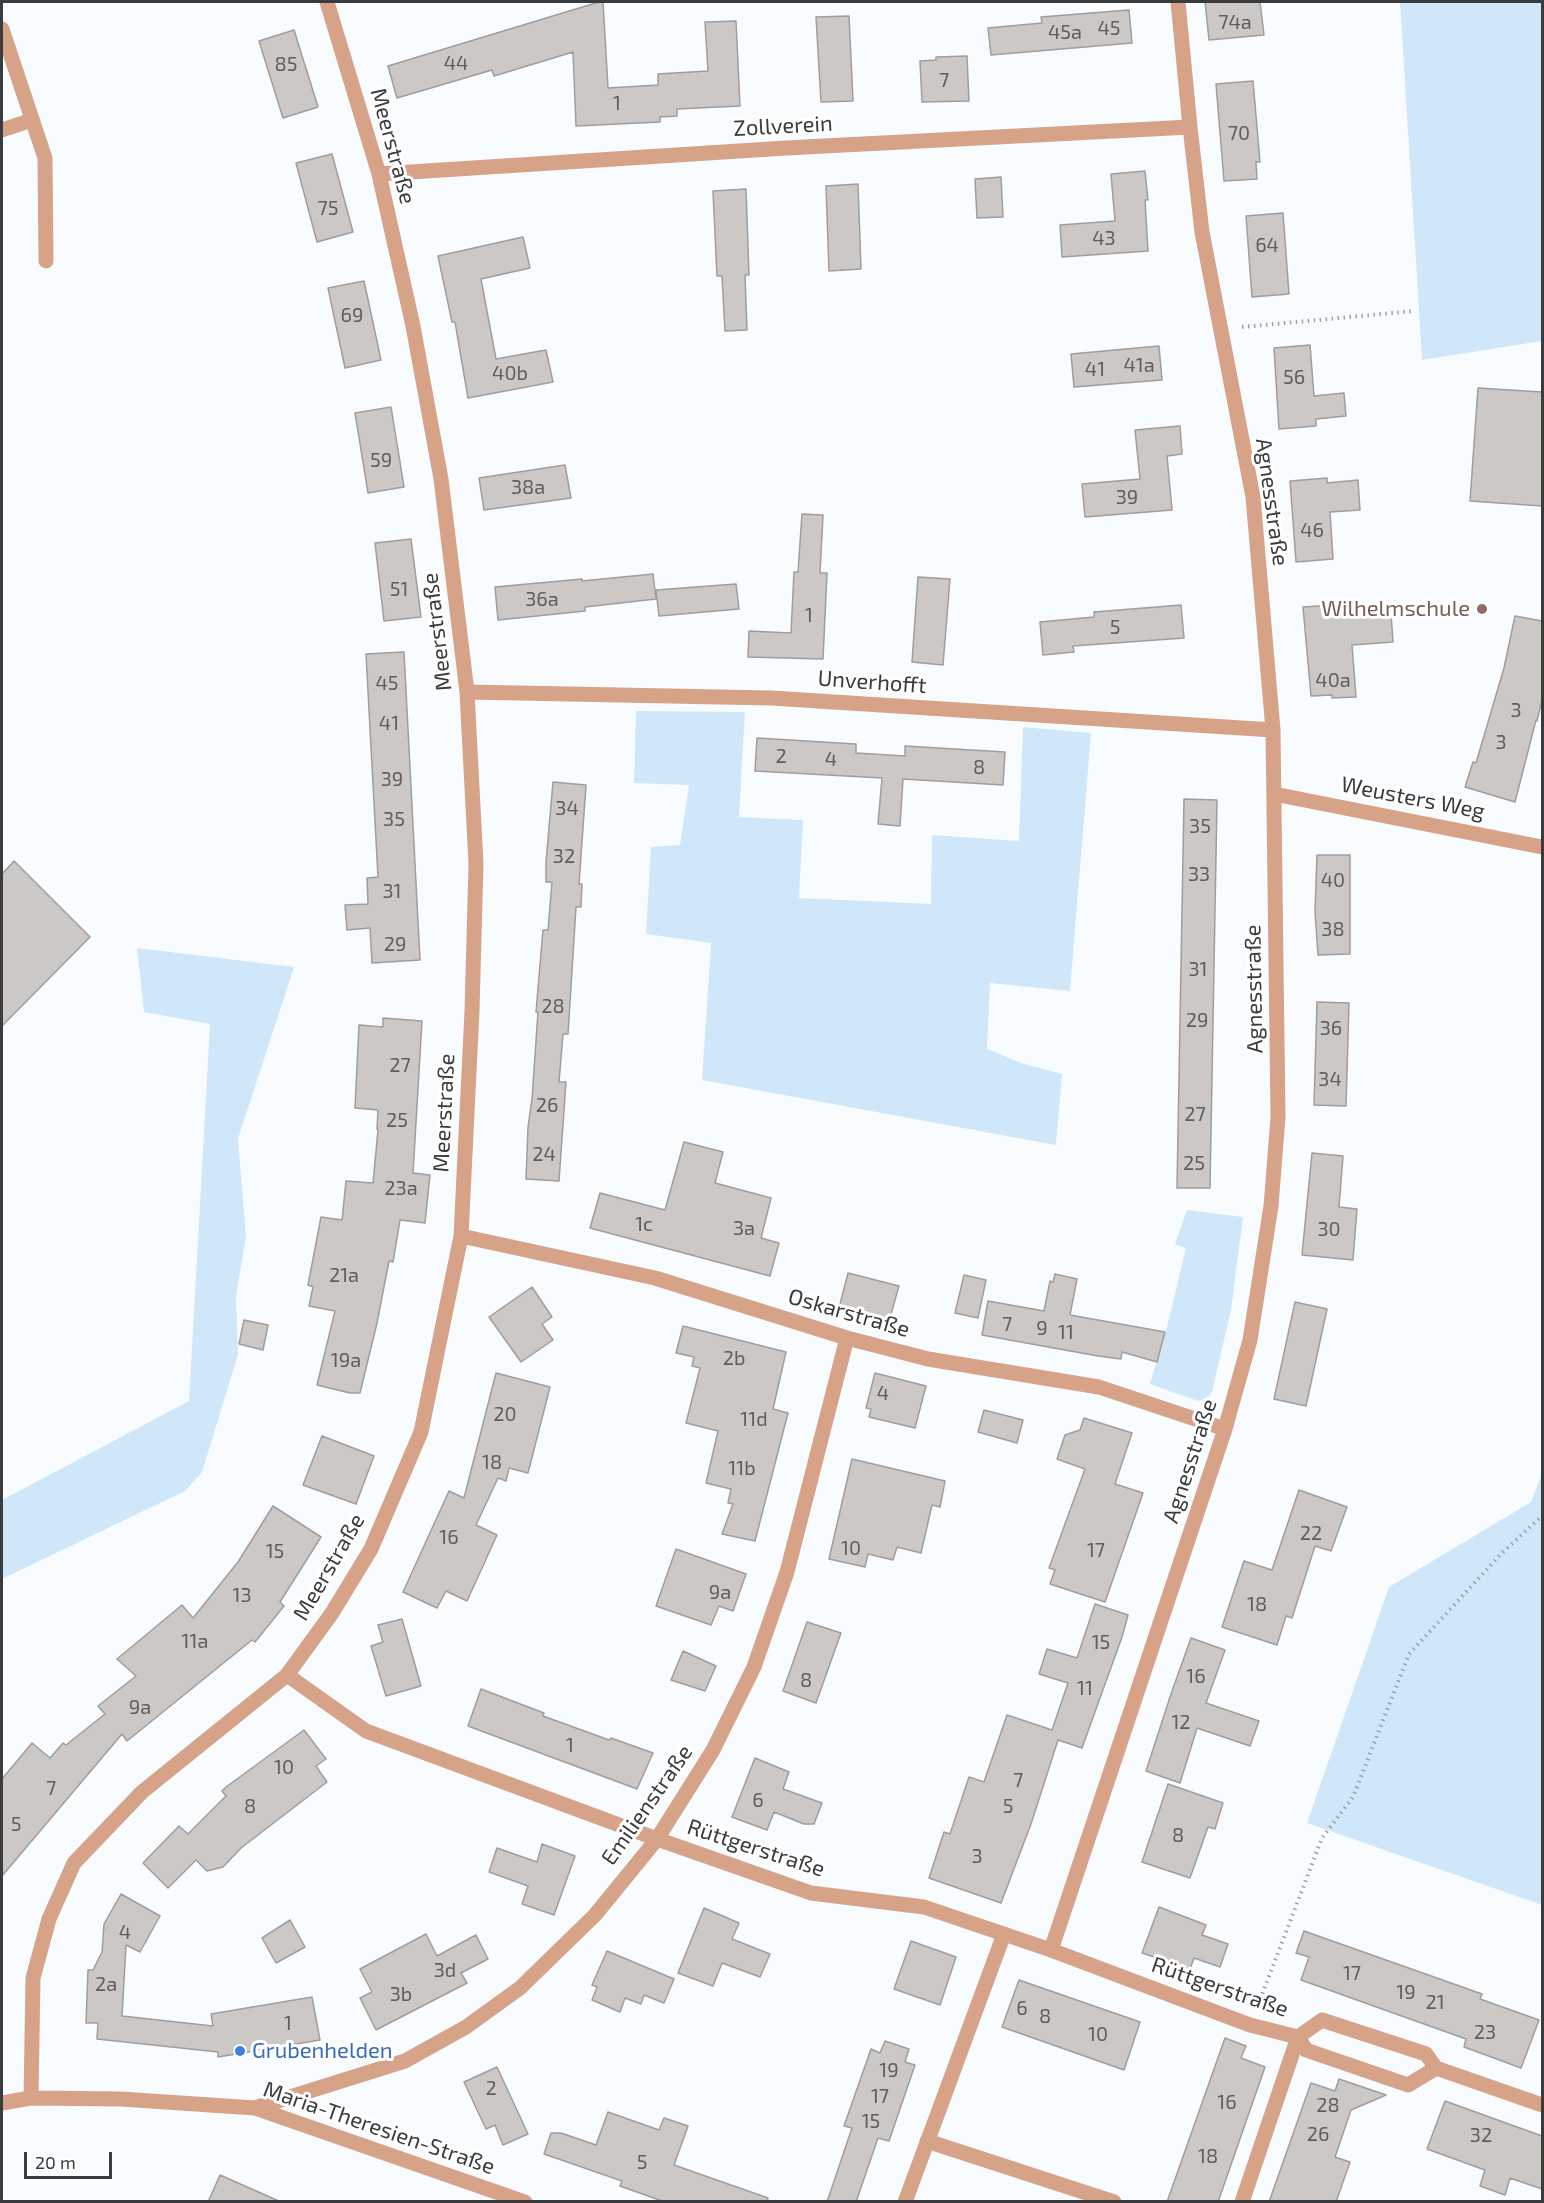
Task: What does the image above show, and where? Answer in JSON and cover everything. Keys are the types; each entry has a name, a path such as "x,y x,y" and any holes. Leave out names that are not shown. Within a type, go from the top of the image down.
{"street":[{"name":"Meerstraße","path":"31,2098 33,1978 49,1919 74,1863 142,1792 287,1675 332,1613 371,1549 421,1432 461,1236 476,864 467,692 441,479 413,327 379,174 327,2"},
{"name":"Agnesstraße","path":"1052,1950 1225,1429 1250,1340 1271,1206 1277,1128 1273,730 1253,497 1202,232 1178,2"},
{"path":"2,29 45,158 46,261"},
{"path":"2,130 33,120"},
{"name":"Zollverein","path":"379,174 786,148 1190,127"},
{"name":"Unverhofft","path":"467,692 771,698 1273,730"},
{"name":"Weusters Weg","path":"1274,794 1542,847"},
{"name":"Oskarstraße","path":"461,1236 654,1278 847,1338 928,1359 1099,1387 1225,1429"},
{"name":"Emilienstraße","path":"255,2108 405,2061 466,2027 520,1988 595,1915 657,1839 714,1750 754,1667 787,1572 847,1338"},
{"name":"Rüttgerstraße","path":"287,1675 366,1731 657,1839 811,1893 924,1907 1052,1950 1250,2025 1298,2037 1306,2050 1408,2085 1436,2068"},
{"path":"905,2202 1004,1934"},
{"name":"Rüttgerstraße","path":"1242,2202 1298,2037 1322,2020 1426,2054 1436,2068 1542,2106"},
{"name":"Maria-Theresien-Straße","path":"2,2103 31,2098 121,2098 255,2108 525,2202"},
{"path":"927,2141 1114,2202"}],"path":[{"path":"1221,330 1414,312"},
{"path":"1250,2025 1322,1838 1353,1797 1409,1654 1501,1554 1542,1516"}],"shaded area":[{"path":"1400,2 1542,2 1542,341 1422,360"},
{"path":"636,711 745,712 739,817 803,820 799,898 931,904 932,835 1019,841 1023,727 1091,733 1070,991 990,983 987,1049 1021,1063 1062,1074 1056,1145 702,1080 711,943 646,934 651,847 680,845 689,785 634,783"},
{"path":"137,948 294,967 238,1139 246,1236 236,1297 238,1355 202,1472 185,1491 2,1579 2,1500 189,1401 210,1024 144,1012"},
{"path":"1187,1210 1243,1217 1231,1310 1212,1392 1208,1397 1198,1401 1150,1384 1186,1248 1175,1244"},
{"path":"1542,1473 1542,1905 1307,1823 1389,1587 1531,1502"}],"building":[{"path":"603,2 608,88 658,85 658,74 708,71 705,22 736,21 740,106 677,109 677,116 660,117 660,122 576,126 573,52 494,76 492,70 397,98 388,66"},
{"path":"1205,2 1260,2 1264,35 1209,40"},
{"path":"1129,10 1132,43 991,55 988,28 1042,23 1041,17"},
{"path":"849,16 853,101 821,102 816,17"},
{"path":"294,30 318,107 283,118 259,41"},
{"path":"967,56 969,101 922,102 920,61 936,60 936,57"},
{"path":"1253,81 1260,162 1256,162 1257,179 1224,181 1216,84"},
{"path":"332,154 353,232 317,242 296,163"},
{"path":"1145,171 1148,200 1145,200 1148,251 1062,257 1060,225 1115,221 1111,174"},
{"path":"1001,177 1003,217 977,218 975,179"},
{"path":"858,184 861,269 829,271 826,186"},
{"path":"746,189 749,275 745,275 747,330 725,331 722,276 717,276 713,191"},
{"path":"1283,213 1289,294 1252,297 1246,216"},
{"path":"523,237 530,268 481,279 496,359 546,350 553,382 468,398 455,322 452,322 438,256"},
{"path":"364,281 381,360 345,368 328,288"},
{"path":"1310,345 1314,396 1344,393 1346,416 1316,419 1316,426 1279,429 1274,348"},
{"path":"1159,346 1162,380 1074,387 1071,354"},
{"path":"1478,388 1542,392 1542,506 1470,501"},
{"path":"391,407 404,487 368,493 355,413"},
{"path":"1180,426 1182,454 1167,456 1172,510 1085,517 1082,484 1140,479 1135,430"},
{"path":"565,465 571,498 484,510 479,478"},
{"path":"1327,478 1327,483 1358,480 1360,510 1330,512 1333,559 1296,562 1290,481"},
{"path":"802,514 823,515 820,573 827,573 823,659 748,657 749,631 791,633 794,572 798,572"},
{"path":"411,539 421,617 384,621 375,543"},
{"path":"653,574 656,599 585,607 585,611 498,620 495,587"},
{"path":"918,577 950,579 943,665 912,662"},
{"path":"736,584 739,609 659,616 656,590"},
{"path":"1346,604 1347,615 1391,613 1393,642 1352,645 1356,697 1311,696 1303,607"},
{"path":"1181,605 1184,638 1073,646 1074,652 1043,655 1040,622 1094,617 1094,612"},
{"path":"1515,616 1542,621 1542,700 1515,802 1465,787 1473,762 1476,763 1504,668"},
{"path":"404,652 420,960 372,963 370,928 347,930 345,905 368,904 367,878 378,877 366,654"},
{"path":"757,738 856,744 856,753 905,756 905,746 1005,752 1003,785 903,779 900,826 878,824 882,778 755,771"},
{"path":"553,782 586,785 579,884 582,884 581,907 576,907 568,1034 563,1034 559,1082 566,1082 559,1181 526,1179 543,930 548,930 552,882 546,882 546,862"},
{"path":"1184,799 1217,800 1210,1188 1177,1188"},
{"path":"1317,855 1350,855 1350,954 1318,955 1315,911"},
{"path":"14,861 90,937 2,1026 2,874"},
{"path":"1317,1002 1349,1003 1346,1106 1314,1105"},
{"path":"383,1018 422,1021 413,1173 430,1175 425,1223 400,1220 393,1262 389,1261 360,1393 350,1393 317,1385 335,1311 309,1306 313,1287 308,1285 321,1217 342,1220 346,1181 373,1183 378,1110 355,1108 359,1025 383,1027"},
{"path":"684,1142 723,1152 715,1183 771,1198 761,1238 779,1243 770,1276 590,1228 600,1193 665,1210"},
{"path":"1312,1153 1343,1156 1339,1207 1357,1209 1353,1260 1302,1255"},
{"path":"848,1273 899,1286 889,1321 839,1308"},
{"path":"1055,1274 1077,1279 1070,1315 1165,1332 1157,1362 1122,1352 1121,1359 982,1335 988,1301 1044,1311 1050,1281 1053,1282"},
{"path":"964,1275 986,1280 978,1318 955,1313"},
{"path":"532,1287 552,1317 542,1324 553,1340 521,1362 489,1317"},
{"path":"1295,1302 1327,1309 1306,1406 1274,1399"},
{"path":"244,1320 268,1325 263,1350 239,1344"},
{"path":"683,1326 786,1352 773,1409 788,1413 755,1541 722,1534 733,1504 728,1503 731,1489 706,1483 718,1431 686,1423 700,1368 692,1366 694,1357 676,1353"},
{"path":"496,1373 550,1387 528,1473 509,1468 506,1481 498,1478 476,1525 497,1535 467,1601 446,1591 437,1608 403,1592 449,1491 464,1498"},
{"path":"875,1373 926,1386 915,1428 869,1417 871,1409 866,1408"},
{"path":"984,1410 1023,1420 1017,1443 978,1432"},
{"path":"1084,1418 1132,1433 1115,1484 1143,1493 1105,1602 1050,1584 1055,1570 1049,1568 1085,1469 1057,1459 1065,1435 1080,1430"},
{"path":"322,1436 374,1456 356,1504 303,1485"},
{"path":"852,1459 945,1481 940,1507 932,1505 921,1553 897,1547 893,1560 868,1554 865,1567 829,1559"},
{"path":"1299,1490 1347,1507 1331,1551 1315,1546 1292,1618 1286,1616 1277,1645 1222,1627 1244,1561 1272,1570"},
{"path":"273,1506 321,1537 280,1602 284,1606 255,1642 252,1640 127,1741 122,1734 2,1876 2,1779 32,1743 50,1758 63,1743 66,1745 105,1714 98,1706 136,1676 117,1659 182,1605 193,1618 238,1562"},
{"path":"676,1549 746,1574 733,1611 719,1606 711,1625 656,1606"},
{"path":"1095,1604 1128,1615 1122,1637 1082,1748 1058,1740 1031,1824 1001,1903 929,1878 944,1832 950,1834 969,1777 984,1782 1007,1715 1052,1730 1068,1683 1039,1674 1047,1649 1077,1658"},
{"path":"402,1619 421,1686 386,1696 371,1646 383,1642 378,1625"},
{"path":"807,1622 841,1633 816,1703 783,1691"},
{"path":"1191,1638 1225,1650 1206,1703 1259,1721 1250,1746 1197,1728 1180,1783 1146,1771"},
{"path":"683,1651 716,1666 705,1691 671,1680"},
{"path":"481,1689 544,1713 543,1716 653,1753 637,1789 468,1726"},
{"path":"304,1730 326,1759 316,1766 327,1782 241,1848 223,1867 207,1871 196,1860 168,1888 143,1863 179,1826 188,1834 226,1796 222,1791 226,1787"},
{"path":"755,1758 789,1772 783,1789 822,1803 814,1824 804,1824 774,1812 767,1830 732,1817"},
{"path":"1168,1784 1223,1803 1215,1829 1208,1827 1190,1878 1142,1862"},
{"path":"542,1844 575,1856 554,1915 522,1904 528,1886 489,1872 497,1848 537,1862"},
{"path":"121,1894 160,1916 140,1952 126,1945 122,2016 213,2026 211,2014 312,1997 320,2040 218,2057 218,2052 97,2039 98,2023 86,2023 88,1970 93,1970 102,1952 104,1924"},
{"path":"1159,1907 1206,1925 1202,1935 1228,1944 1220,1967 1194,1958 1190,1969 1142,1953"},
{"path":"704,1908 739,1923 732,1939 770,1954 760,1977 722,1963 713,1986 678,1973"},
{"path":"290,1920 305,1947 276,1963 262,1938"},
{"path":"1304,1931 1482,1994 1480,1999 1539,2020 1521,2068 1464,2047 1466,2039 1301,1980 1309,1957 1296,1953"},
{"path":"426,1934 437,1956 476,1935 488,1959 461,1973 467,1983 376,2030 360,1998 372,1992 360,1969"},
{"path":"911,1941 956,1957 940,2005 894,1989"},
{"path":"607,1951 674,1979 664,2003 644,1995 641,2004 625,1998 620,2012 592,2000 597,1987 592,1985"},
{"path":"1019,1980 1140,2022 1124,2070 1002,2027"},
{"path":"1225,2038 1246,2046 1241,2058 1265,2067 1218,2202 1167,2202"},
{"path":"885,2041 909,2049 905,2062 915,2065 889,2141 878,2138 856,2202 827,2202 852,2128 844,2126 871,2049 880,2053"},
{"path":"497,2067 528,2134 503,2145 495,2125 486,2129 464,2082"},
{"path":"1339,2079 1386,2095 1351,2110 1335,2157 1350,2162 1336,2202 1269,2202 1311,2083 1335,2091"},
{"path":"1445,2101 1542,2136 1542,2189 1510,2178 1505,2195 1480,2186 1485,2170 1427,2149"},
{"path":"608,2112 659,2130 664,2118 688,2126 674,2165 768,2198 767,2202 665,2202 620,2186 622,2181 544,2154 551,2133 561,2133 596,2145"},
{"path":"220,2175 281,2202 208,2202"}],"place":[{"name":"Wilhelmschule","path":"1482,609"},
{"name":"Grubenhelden","path":"240,2051"}]}
